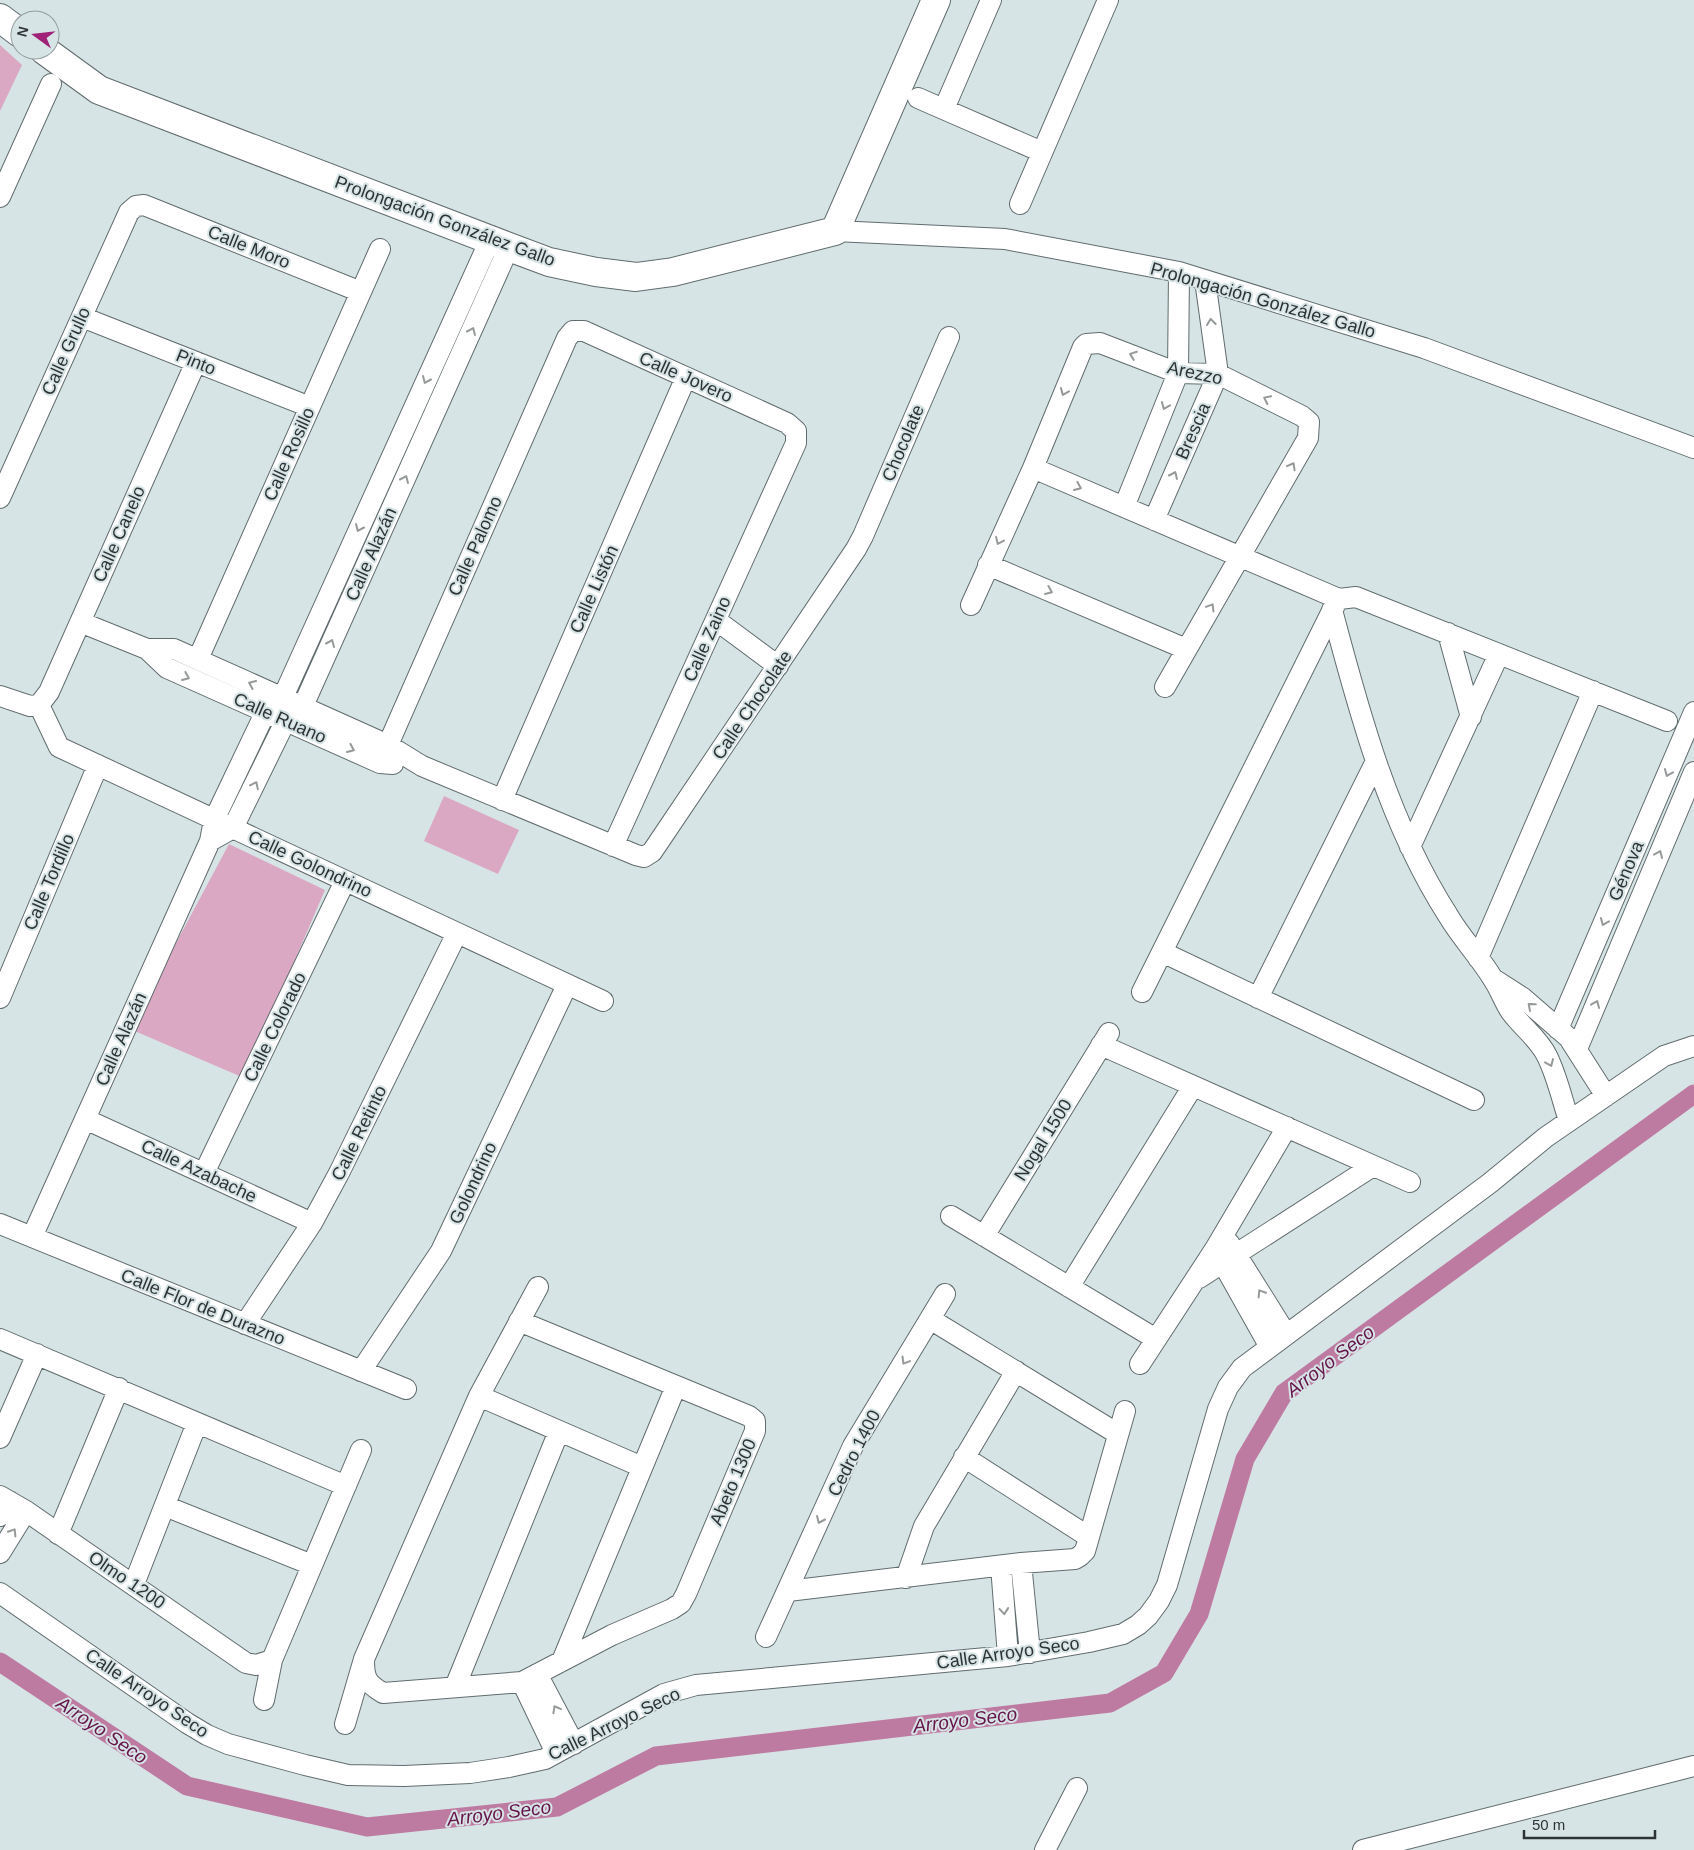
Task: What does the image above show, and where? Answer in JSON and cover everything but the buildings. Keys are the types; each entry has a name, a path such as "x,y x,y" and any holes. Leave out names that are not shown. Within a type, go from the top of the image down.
{"street":[{"path":"835,231 936,0"},
{"path":"944,109 991,0"},
{"path":"1020,204 1108,0"},
{"name":"Prolongación González Gallo","path":"58,60 99,90 549,262 636,277 673,272 835,231 1005,239 1178,272 1206,280 1424,348 1694,448"},
{"path":"0,197 51,84"},
{"path":"918,98 1042,152"},
{"name":"Calle Moro","path":"136,206 144,206 361,292"},
{"name":"Calle Grullo","path":"0,498 129,212 136,206"},
{"name":"Calle Alazán","path":"32,1237 210,841 214,820 266,711 283,697 500,243"},
{"name":"Calle Alazán","path":"233,828 286,720 303,706 500,243"},
{"name":"Calle Rosillo","path":"198,659 380,248"},
{"name":"Brescia","path":"1124,506 1178,373 1178,272"},
{"path":"1206,280 1218,374"},
{"name":"Pinto","path":"82,317 310,407"},
{"name":"Calle Jovero","path":"573,332 584,331 787,423 796,431"},
{"name":"Calle Palomo","path":"384,754 567,338 573,332"},
{"name":"Chocolate","path":"856,549 949,337"},
{"name":"Arezzo","path":"971,604 1033,468 1083,347 1086,344 1100,343 1178,373 1218,374 1302,416 1309,422 1308,438 1165,687"},
{"name":"Calle Canelo","path":"39,705 49,692 196,362"},
{"name":"Brescia","path":"1154,520 1218,374"},
{"name":"Calle Listón","path":"502,800 686,378"},
{"name":"Calle Zaino","path":"613,846 796,443 796,431"},
{"path":"1033,468 1241,557 1335,604 1356,597 1667,721"},
{"name":"Calle Chocolate","path":"644,857 652,852 856,549"},
{"path":"988,565 1186,649"},
{"path":"1335,604 1354,694 1390,802 1410,847 1448,917 1494,979 1511,1011 1538,1041 1547,1055 1569,1121"},
{"path":"1142,992 1335,604"},
{"path":"716,620 778,666"},
{"name":"Calle Ruano","path":"80,622 147,649 167,668 286,720 422,766 636,856 644,857"},
{"path":"1448,633 1471,717"},
{"name":"Calle Ruano","path":"147,649 174,649 198,659 303,706 384,754"},
{"path":"1410,847 1499,654"},
{"path":"1478,958 1593,691"},
{"path":"0,696 30,706 39,705"},
{"name":"Calle Golondrino","path":"39,705 59,747 603,1001"},
{"name":"Génova","path":"1558,1029 1621,882 1689,740 1694,712"},
{"path":"1258,998 1376,761"},
{"name":"Calle Tordillo","path":"0,998 98,765"},
{"name":"Génova","path":"1577,1049 1694,772"},
{"path":"210,841 233,828"},
{"name":"Calle Colorado","path":"204,1173 345,881"},
{"path":"1621,882 1643,893"},
{"name":"Calle Retinto","path":"245,1324 312,1223 339,1173 457,933"},
{"path":"1162,952 1474,1100"},
{"path":"1494,979 1523,998 1569,1038 1606,1096"},
{"name":"Golondrino","path":"361,1371 441,1251 567,985"},
{"name":"Nogal 1500","path":"984,1236 1105,1039 1194,1086 1410,1182"},
{"path":"1224,1250 1270,1347 1490,1183 1546,1137 1664,1056 1694,1046"},
{"path":"1069,1287 1194,1086"},
{"name":"Calle Azabache","path":"85,1119 312,1223"},
{"path":"1224,1250 1287,1127"},
{"path":"1140,1364 1193,1281 1224,1250 1373,1166"},
{"path":"951,1216 1156,1339"},
{"name":"Calle Flor de Durazno","path":"0,1224 406,1389"},
{"path":"1224,1250 1286,1334"},
{"path":"344,1724 364,1659 479,1396 538,1287"},
{"name":"Cedro 1400","path":"766,1637 853,1446 945,1294"},
{"path":"930,1320 1118,1434"},
{"name":"Abeto 1300","path":"364,1659 366,1679 372,1687 383,1694 530,1678 612,1635 672,1609 680,1603 686,1594 755,1431 755,1421 749,1416 519,1321"},
{"path":"0,1339 346,1486"},
{"name":"Calle Arroyo Seco","path":"0,1593 187,1723 207,1735 228,1744 348,1775 404,1776 470,1773 508,1767 545,1759 664,1694 696,1685 1008,1656 1123,1634 1148,1616 1159,1602 1167,1585 1218,1409 1228,1387 1242,1368 1270,1347"},
{"path":"0,1438 37,1354"},
{"path":"906,1578 924,1526 1016,1372"},
{"path":"562,1661 676,1386"},
{"path":"58,1534 119,1388"},
{"path":"479,1396 642,1467"},
{"path":"788,1591 1021,1563 1075,1559 1084,1551 1089,1537 1125,1411"},
{"path":"134,1584 197,1423"},
{"path":"454,1687 559,1431"},
{"path":"264,1700 272,1660 361,1450"},
{"path":"964,1457 1089,1537"},
{"name":"Olmo 1200","path":"3,1504 26,1511 246,1662 256,1665 272,1660"},
{"path":"164,1506 312,1565"},
{"path":"0,1553 26,1511"},
{"path":"1021,1563 1030,1653"},
{"path":"1001,1566 1008,1656"},
{"path":"530,1678 556,1753"},
{"path":"530,1678 574,1744"},
{"path":"1363,1850 1694,1766"},
{"path":"1040,1849 1077,1788"}],"shaded area":[{"path":"0,45 10,54 10,60 16,60 22,65 0,111"},
{"path":"444,796 519,830 498,874 424,841"},
{"path":"229,844 325,890 244,1078 130,1029"}],"waterway":[{"name":"Arroyo Seco","path":"0,1662 187,1786 367,1827 557,1807 656,1756 1110,1703 1164,1673 1199,1614 1245,1459 1284,1393 1694,1094"}]}
